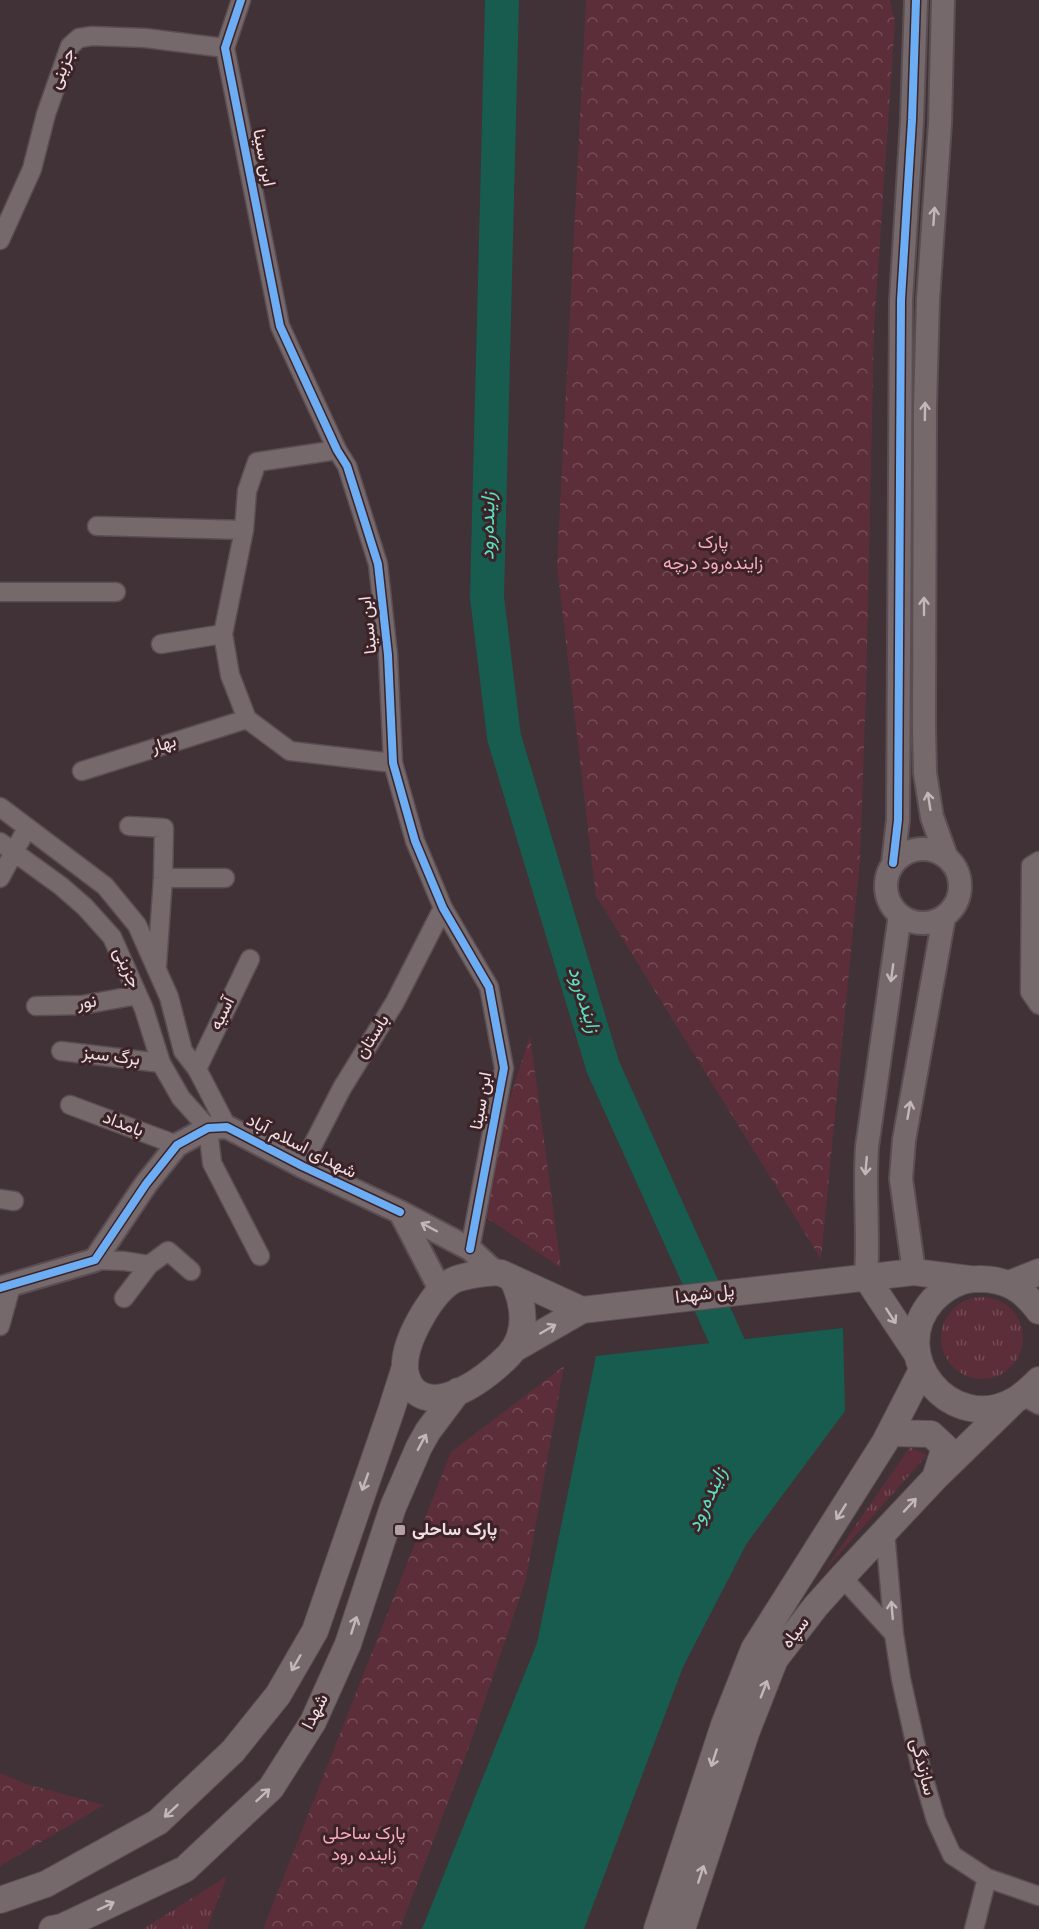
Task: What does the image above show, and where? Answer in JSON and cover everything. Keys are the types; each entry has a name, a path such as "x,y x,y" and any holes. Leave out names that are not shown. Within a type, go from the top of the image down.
{"main road":[{"name":"پل شهدا","path":"582,1310 914,1272 969,1279 990,1278 1009,1284"},
{"path":"1009,1284 1039,1272"},
{"path":"405,1366 408,1382 418,1394 432,1399 444,1398 458,1391 500,1365 514,1349 522,1332 523,1312 519,1293 503,1275"},
{"path":"0,1900 45,1884 158,1822 233,1752 278,1695 315,1631 391,1411 408,1349 417,1325 441,1291 454,1280 503,1275 582,1310"},
{"path":"866,1277 931,1385 945,1398 979,1409 997,1407 1028,1395"},
{"path":"919,1362 918,1329 928,1306 946,1289 969,1279"},
{"path":"1009,1284 1028,1297 1039,1311"},
{"path":"514,1349 582,1310"},
{"name":"سپاه","path":"657,1929 724,1725 754,1649 890,1433 919,1362"},
{"name":"شهدا","path":"52,1929 62,1927 185,1869 271,1788 313,1722 348,1644 393,1507 419,1447 458,1391"},
{"name":"سپاه","path":"682,1929 747,1733 775,1659 816,1606 935,1478 1028,1395"},
{"path":"890,1433 931,1434 945,1447 935,1478"}],"street":[{"name":"ابن سینا","path":"241,0 225,48 280,326 337,450 347,466 378,564 388,655 393,763 416,841 443,908 489,987 504,1068 470,1249"},
{"path":"893,863 902,855 913,850 936,851 946,856 954,865 959,876 958,898 952,909 944,917 933,922 910,921 892,907 885,884 893,863 898,820 901,311 916,0"},
{"path":"943,0 940,124 928,300 924,726 925,773 932,817 946,856"},
{"name":"جزینی","path":"0,240 32,169 46,114 70,46 79,38 92,36 146,38 225,48"},
{"path":"337,450 257,462 247,491 244,530 223,634 230,675 247,719 290,751 393,763"},
{"path":"97,526 244,530"},
{"path":"0,592 116,592"},
{"path":"161,644 223,634"},
{"name":"بهار","path":"82,771 247,719"},
{"path":"0,807 105,886 137,925 169,997 183,1051 197,1069 218,1127 212,1163 260,1256"},
{"path":"129,826 164,828 157,968"},
{"path":"0,878 6,847 27,828"},
{"name":"جزینی","path":"6,847 61,886 85,907 112,938 138,995 160,1063 181,1098 218,1127"},
{"path":"1035,863 1030,992 1039,1005"},
{"path":"163,878 225,878"},
{"path":"85,907 105,886"},
{"name":"باستان","path":"302,1166 342,1088 395,1002 443,908"},
{"path":"866,1277 867,1147 900,915"},
{"path":"914,1272 901,1179 904,1140 944,917"},
{"name":"آسیه","path":"197,1069 249,959"},
{"name":"نور","path":"36,1006 82,1005 138,995"},
{"name":"برگ سبز","path":"61,1051 160,1063"},
{"name":"بامداد","path":"70,1105 177,1145"},
{"path":"95,1260 146,1185 177,1145 218,1127"},
{"name":"شهدای اسلام آباد","path":"218,1127 400,1212 470,1249 503,1275"},
{"path":"400,1212 427,1269 441,1291"},
{"path":"124,1298 149,1265 168,1251 191,1271"},
{"path":"0,1326 6,1287 95,1260 149,1265"},
{"name":"سازندگی","path":"885,1532 894,1634 903,1690 936,1820 952,1856 987,1878 1039,1896"},
{"path":"843,1577 894,1634"},
{"path":"974,1929 987,1878"}],"green space":[{"name":"پارک زاینده‌رود درچه","path":"586,0 890,0 895,21 874,328 860,859 821,1259 596,896 557,566"},
{"path":"530,1035 561,1268 475,1210"},
{"path":"982,1297 998,1300 1011,1309 1020,1322 1023,1338 1020,1354 1011,1367 998,1376 982,1379 966,1376 953,1367 944,1354 941,1338 944,1322 953,1309 966,1300"},
{"name":"پارک ساحلی زاینده رود","path":"564,1366 526,1579 470,1744 400,1929 263,1929 451,1452"},
{"path":"910,1447 927,1455 824,1571"},
{"path":"0,1773 26,1784 104,1805 0,1866"},
{"path":"227,1876 207,1929 143,1929"}],"water":[{"path":"843,1328 845,1411 747,1543 683,1667 584,1929 422,1929 537,1643 596,1356"}],"waterway":[{"name":"زاینده‌رود","path":"502,0 487,597 504,737 603,1067 744,1379 742,1385"}],"cycle path":[{"path":"241,0 225,48 280,326 337,450 347,466 378,564 388,655 393,763 415,841 443,908 489,987 504,1068 470,1249"},
{"path":"893,863 898,820 901,300 912,120 916,0"},
{"path":"0,1288 95,1260 146,1184 177,1145 208,1128 227,1127 302,1166 400,1212"}],"place":[{"name":"پارک ساحلی","path":"400,1530"}]}
